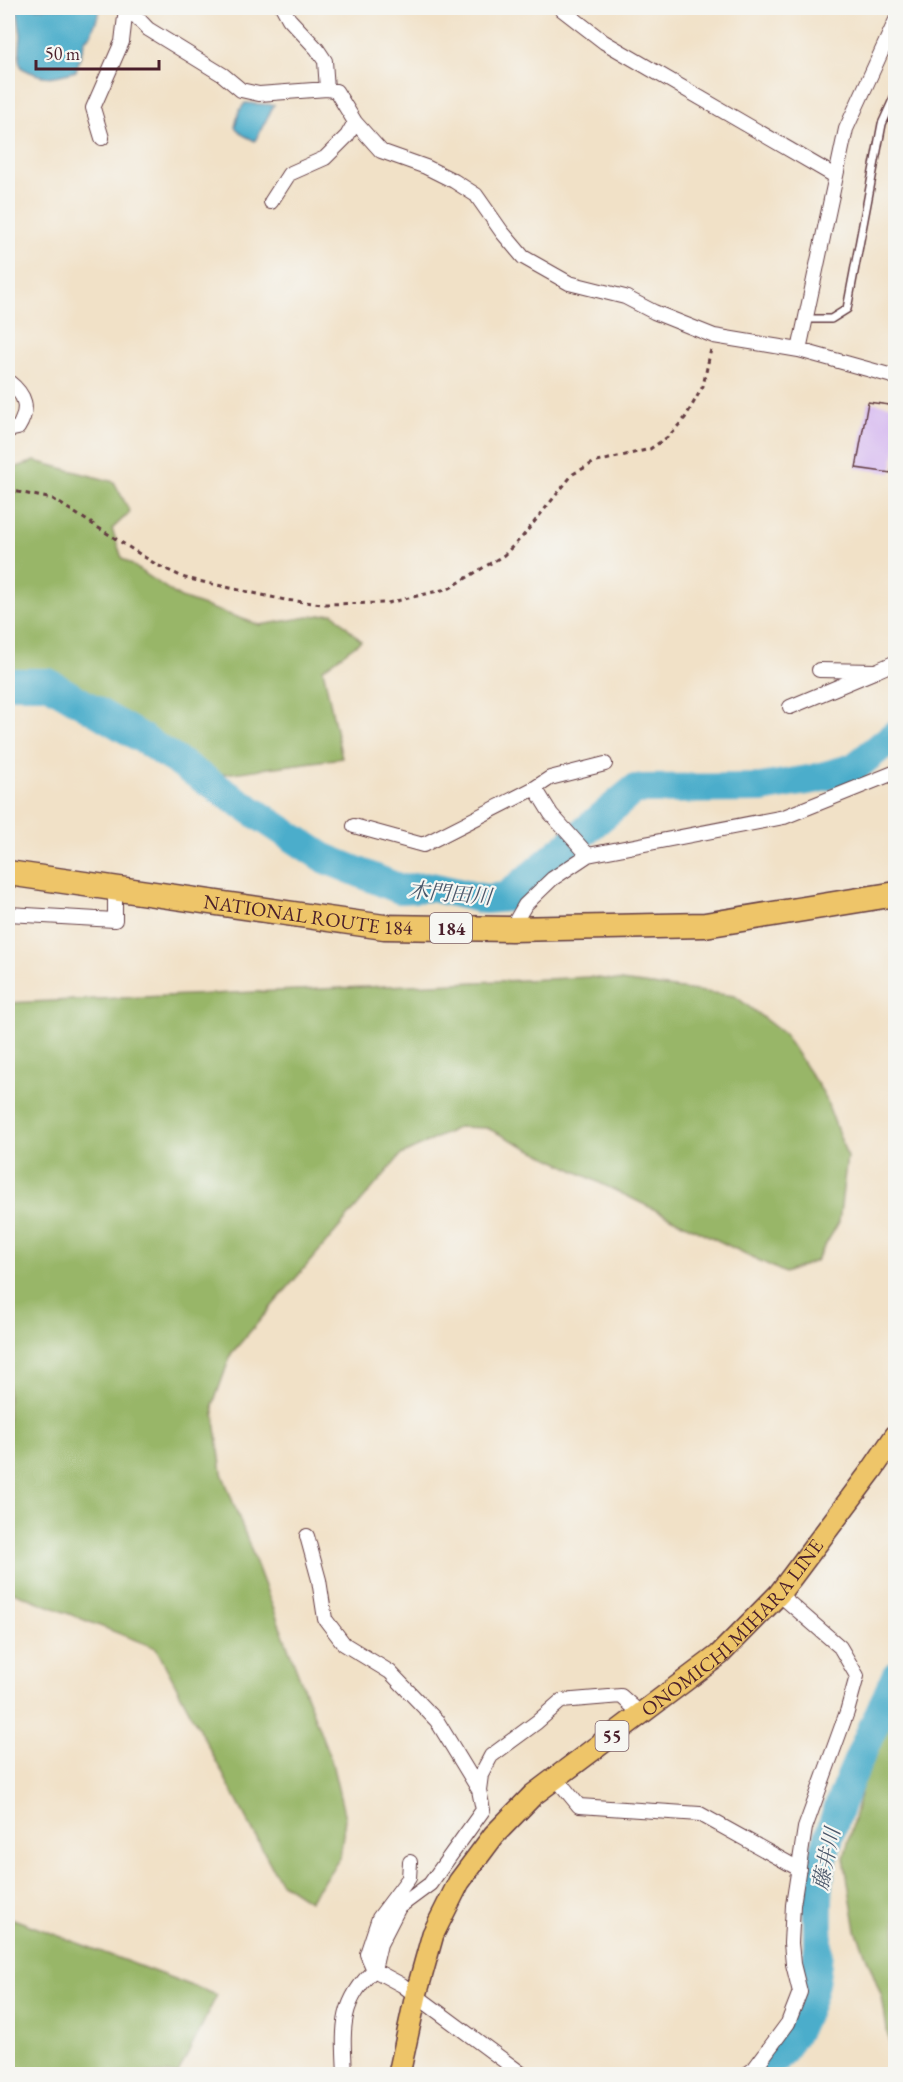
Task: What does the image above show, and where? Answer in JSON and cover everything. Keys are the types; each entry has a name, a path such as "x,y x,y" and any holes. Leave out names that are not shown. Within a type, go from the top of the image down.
{"highway":[{"name":"NATIONAL ROUTE 184","path":"8,873 384,927 511,929 705,925 896,894"}],"main road":[{"name":"ONOMICHI MIHARA LINE","path":"399,2074 416,1995 433,1934 459,1882 494,1835 533,1795 719,1655 779,1594 896,1435"}],"street":[{"path":"127,8 148,29 223,75 241,90 259,94 327,89 336,92 355,122 381,151 426,167 477,195 502,232 523,257 569,283 625,297 654,312 714,336 799,350 896,376"},
{"path":"102,138 93,108 122,42 127,8"},
{"path":"283,8 289,19 325,61 327,89"},
{"path":"560,8 604,42 835,176"},
{"path":"799,350 846,129 896,20"},
{"path":"271,202 289,174 326,158 348,136 355,122"},
{"path":"8,381 15,386 24,402 25,415 18,428 8,430"},
{"path":"790,707 896,662"},
{"path":"819,670 876,671"},
{"path":"354,826 423,845 535,788 550,778 605,764"},
{"path":"511,929 525,905 546,886 588,855 784,817 896,772"},
{"path":"535,788 550,814 588,855"},
{"path":"8,914 115,920 115,888"},
{"path":"307,1536 320,1580 326,1619 344,1644 390,1672 437,1721 479,1790"},
{"path":"747,2074 754,2069 788,2023 800,1992 793,1964 791,1943 805,1828 847,1712 856,1676 840,1647 779,1594"},
{"path":"345,2074 344,2015 358,1984 374,1970 380,1944 399,1907 430,1884 483,1810 479,1790 481,1775 491,1756 561,1701 621,1696 641,1714"},
{"path":"556,1778 579,1806 700,1814 799,1869"},
{"path":"410,1862 409,1878 379,1918 367,1954 374,1970 402,1985 522,2074"}],"lane":[{"path":"805,319 831,319 847,309 882,124 896,93"}],"path":[{"path":"8,490 53,499 157,565 185,578 285,600 322,604 388,603 450,588 504,555 523,536 573,474 593,463 650,449 669,436 685,418 703,386 714,336"}],"green space":[{"path":"35,461 114,482 130,512 112,529 122,558 181,598 260,625 333,613 361,641 323,669 342,758 210,776 60,674 8,671 8,470"},
{"path":"590,977 735,996 784,1034 824,1094 847,1156 839,1222 816,1261 785,1273 487,1128 459,1127 401,1155 231,1354 213,1405 222,1473 332,1763 345,1818 340,1858 309,1901 280,1882 156,1648 8,1590 8,1003"},
{"path":"895,1710 896,2074 894,2074 882,1997 856,1930 844,1858 862,1787"},
{"path":"8,1917 217,1995 178,2074 8,2074"}],"water":[{"path":"17,8 101,8 91,34 85,40 76,71 48,77 36,75 22,68 19,61 21,35"},
{"path":"245,103 274,105 255,141 243,135 235,127 239,111"}],"building":[{"path":"894,278 896,279 896,303 891,302"},
{"path":"868,402 896,406 896,447 891,473 856,468"}],"waterway":[{"name":"木門田川","path":"8,683 48,683 143,739 324,858 400,889 431,887 485,899 506,897 635,789 761,788 814,779 854,768 896,734"},
{"name":"藤井川","path":"761,2074 786,2045 810,2000 817,1964 821,1865 847,1786 896,1676"}]}
